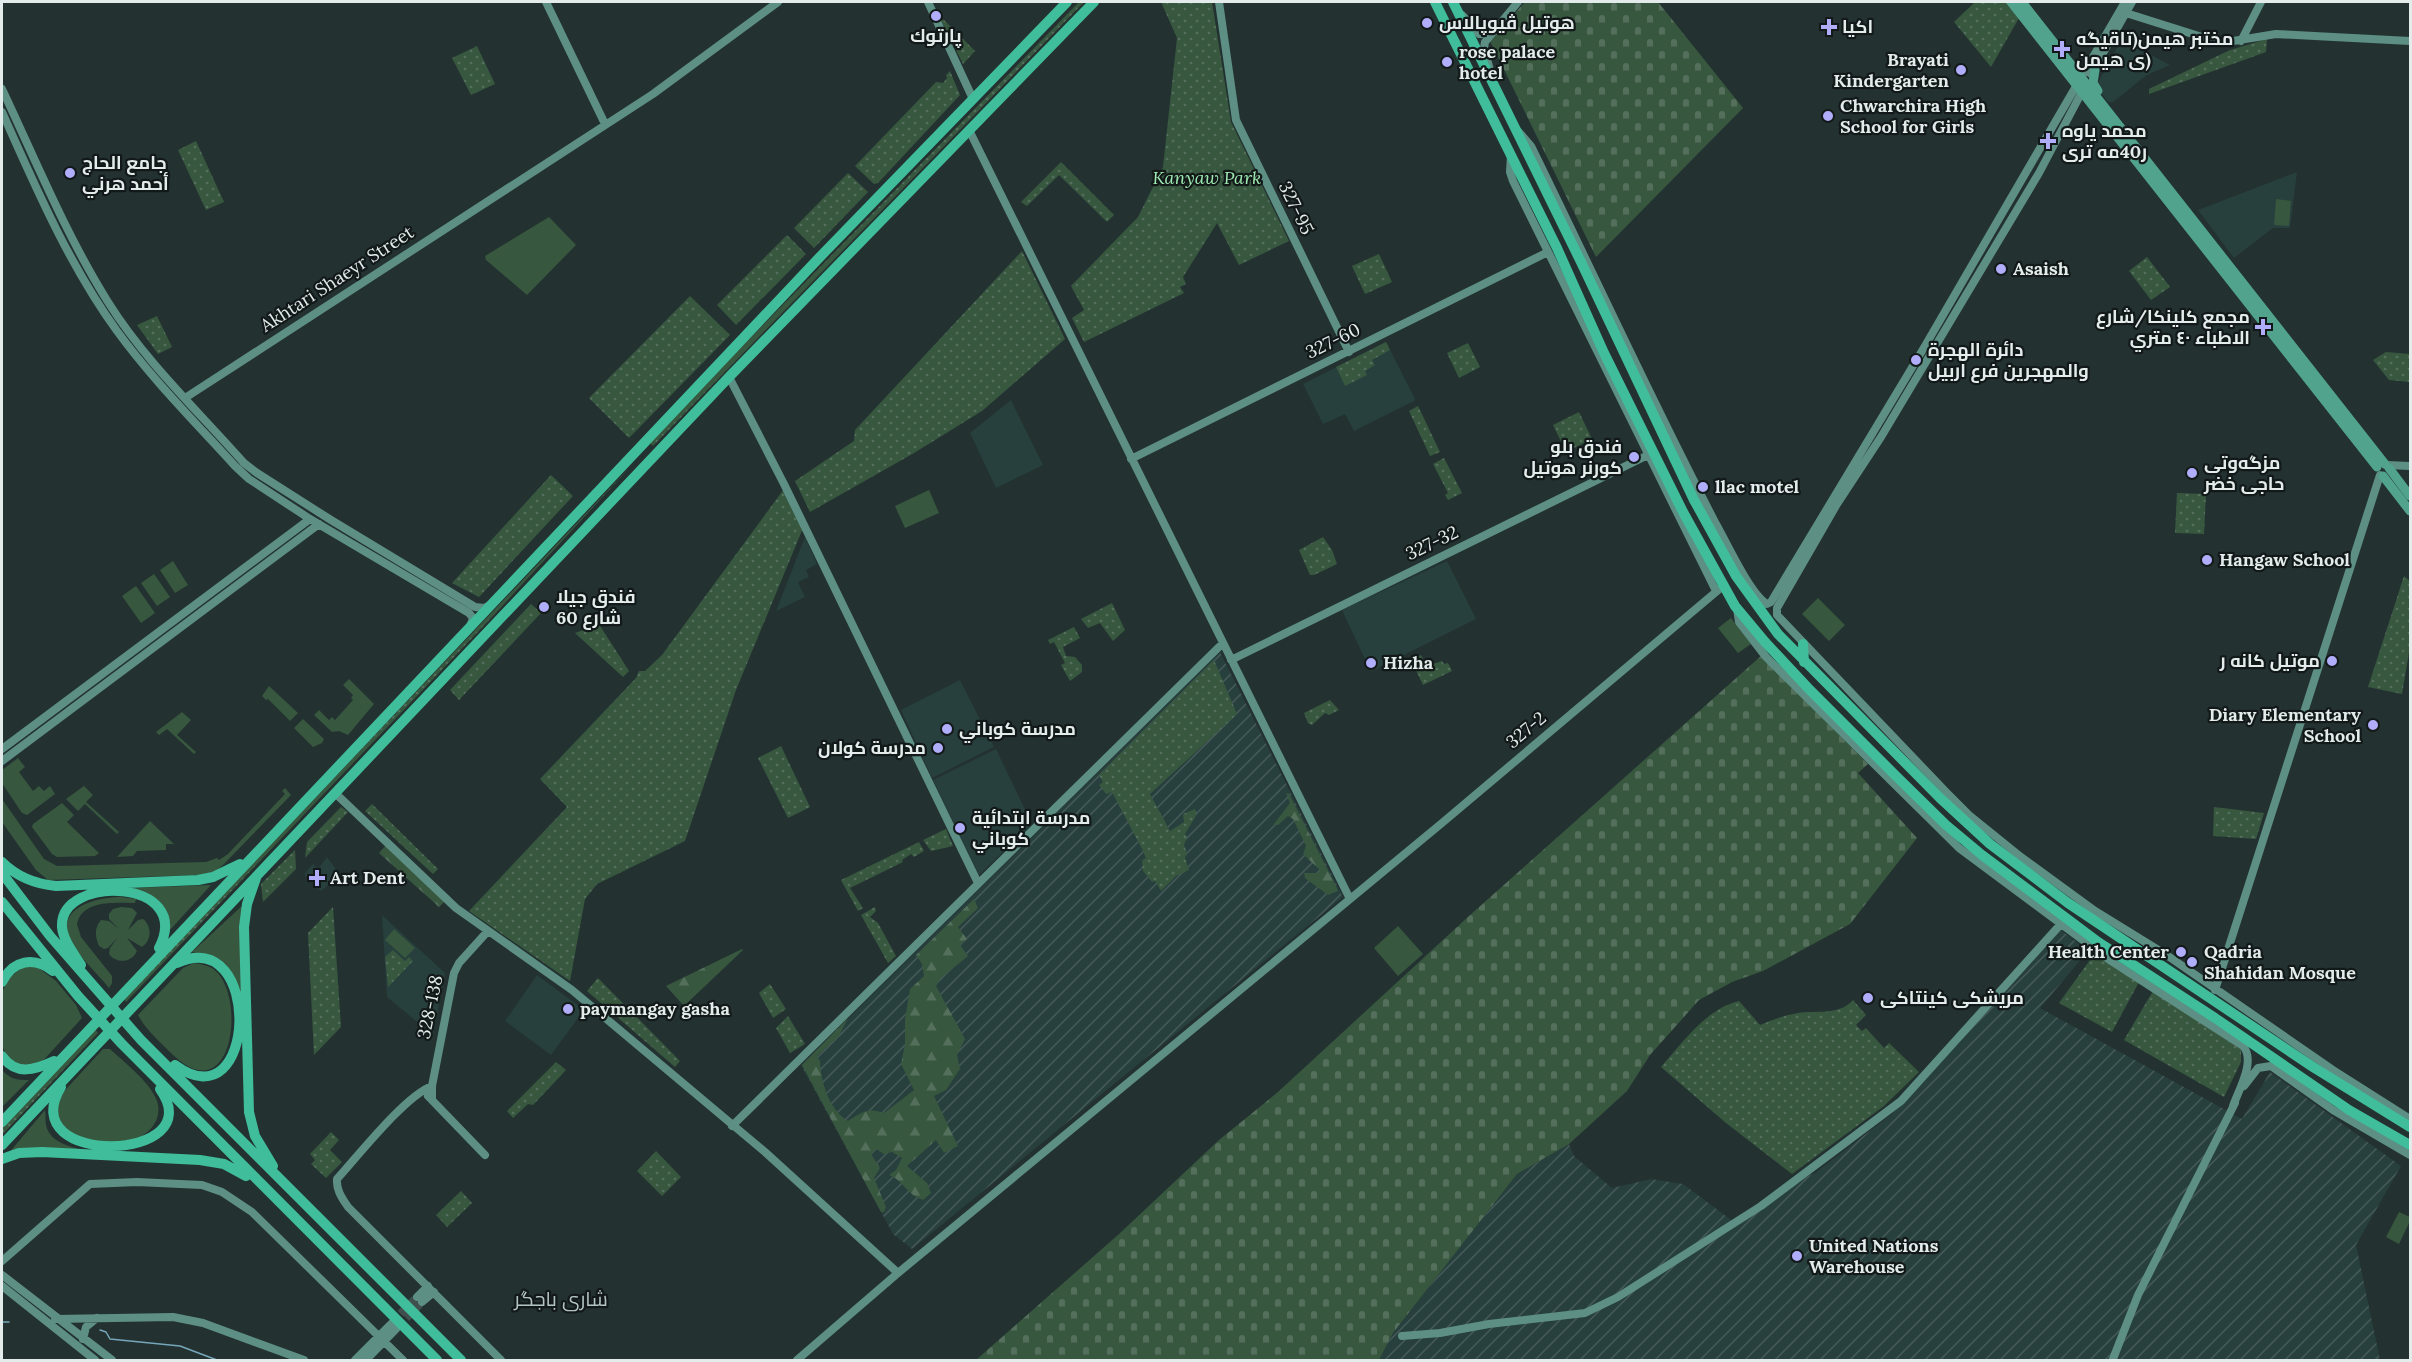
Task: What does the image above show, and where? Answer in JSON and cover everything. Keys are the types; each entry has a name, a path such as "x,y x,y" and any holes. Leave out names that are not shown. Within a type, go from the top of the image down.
{"highway":[{"path":"2,1122 636,452 1067,2"},
{"path":"2,1145 729,377 1094,2"},
{"path":"1435,2 1530,194 1552,250 1593,336 1720,588 1805,692 1853,724 1859,716"},
{"path":"1454,4 1698,498 1751,592 1778,634 1974,830 2071,899 2269,1032 2339,1083 2360,1102 2358,1107 2352,1108 2323,1093"},
{"path":"1530,194 1548,217 1552,218 1557,214"},
{"path":"1552,250 1562,242 1567,243 1581,262"},
{"path":"636,452 648,463"},
{"path":"1672,506 1683,512"},
{"path":"1803,644 1804,662"},
{"path":"1830,710 1943,828 2047,910 2277,1065 2394,1140 2410,1145"},
{"path":"1863,742 1864,736 1869,734 1895,752"},
{"path":"2,862 23,878 56,886 198,880 220,874 250,858"},
{"path":"2,873 50,936 138,1037 461,1360"},
{"path":"258,873 247,904 244,927 249,1112 252,1130 286,1186"},
{"path":"93,987 62,928 67,911 83,896 105,892 125,892 154,902 161,910 166,924 164,940 154,959"},
{"path":"2,902 80,998 162,1090 169,1107 166,1125 158,1134 127,1145 104,1146 81,1142 62,1130 54,1119 55,1096 69,1074"},
{"path":"138,1037 183,1070 197,1077 208,1077 219,1072 231,1058 239,1033 239,1012 236,993 226,971 216,961 200,957 189,958 172,966"},
{"path":"2,982 9,970 18,964 28,961 38,962 54,972 80,998"},
{"path":"125,1048 437,1360"},
{"path":"2,1056 12,1066 25,1070 39,1068 63,1057"},
{"path":"2339,1083 2409,1124"},
{"path":"2394,1140 2375,1122 2375,1114 2382,1114 2409,1124"},
{"path":"2,1159 19,1153 42,1152 208,1160 239,1171 269,1192"}],"main road":[{"path":"2011,2 2126,132 2197,230"},
{"path":"2022,2 2082,84 2383,469 2410,511"},
{"path":"2095,70 2093,85 2124,123 2126,132"},
{"path":"2383,469 2410,496"}],"street":[{"path":"546,2 605,124"},
{"name":"Akhtari Shaeyr Street","path":"185,398 670,83 778,2"},
{"path":"928,2 973,99"},
{"name":"327-95","path":"1219,2 1236,120 1348,352"},
{"path":"1494,88 1485,45 1488,38 1518,2"},
{"path":"1751,592 1767,604 1771,602 1881,437 2039,173 2125,2"},
{"path":"2071,899 1969,815 1803,644 1779,617 1777,611 1813,539 1872,433 2082,84 2095,70 2132,2"},
{"path":"2241,41 2261,2"},
{"path":"1454,4 1481,34 1487,33 1508,13"},
{"path":"2126,13 2211,41 2226,43 2276,34 2410,41"},
{"path":"2,89 4,101 61,216 108,303 129,333 185,398 251,469 449,596 471,615 473,621 468,629"},
{"path":"2,112 71,254 97,301 126,343 244,475 309,524"},
{"path":"1514,127 1528,142 1593,273 1613,322"},
{"path":"969,130 1350,899"},
{"path":"1511,154 1510,172 1513,181 1552,250"},
{"name":"327-60","path":"1131,459 1552,250"},
{"path":"729,377 784,484 978,883"},
{"path":"1632,414 1672,506 1720,588"},
{"path":"1872,433 1881,437"},
{"name":"327-32","path":"1231,660 1648,455"},
{"path":"2215,990 2383,469 2410,466"},
{"path":"2,761 164,633 309,524 319,524 449,596 480,609 493,603"},
{"name":"327-2","path":"797,1360 898,1273 1350,899 1720,588"},
{"path":"3,745 164,633"},
{"path":"732,1126 1223,643"},
{"path":"1805,692 1926,812"},
{"path":"335,793 456,908 572,990 765,1152 898,1273"},
{"path":"2047,910 2060,925 2132,969"},
{"path":"1402,1336 1440,1334 1490,1324 1586,1313 1618,1297 1761,1206 1901,1101 2060,925"},
{"name":"328-138","path":"432,1100 432,1086 454,973 459,963 488,932"},
{"path":"2172,966 2215,990 2269,1032 2409,1124"},
{"path":"2213,1022 2242,1046 2248,1055 2248,1063 2233,1106"},
{"path":"2111,1360 2138,1295 2233,1106 2255,1071 2265,1065 2277,1065 2318,1100 2394,1140 2410,1155"},
{"path":"432,1086 420,1090 367,1145 337,1179 337,1185 348,1207 501,1360"},
{"path":"420,1090 485,1155"},
{"path":"2,1261 90,1184 138,1182 202,1185 222,1192 252,1212 403,1360"},
{"path":"2,1275 112,1360"},
{"path":"2,1286 96,1360"},
{"path":"420,1300 431,1289"},
{"path":"55,1318 174,1317 203,1323 304,1360"},
{"path":"83,1339 87,1327 96,1318"},
{"path":"355,1360 393,1327"},
{"path":"366,1360 381,1339"}],"shaded area":[{"path":"2123,37 2141,45 2140,49 2170,65 2147,75 2113,102 2108,102 2096,86"},
{"path":"2297,172 2290,228 2273,228 2234,258 2198,210"},
{"path":"1386,342 1414,401 1354,431 1345,414 1323,424 1303,384"},
{"path":"1011,400 1043,465 996,488 970,433"},
{"path":"805,537 817,564 806,570 809,577 798,582 805,597 776,611"},
{"path":"1447,561 1476,619 1370,670 1342,610"},
{"path":"1220,652 1343,897 912,1249 893,1234 801,1065"},
{"path":"960,680 994,747 932,778 901,710"},
{"path":"996,749 1032,824 979,875 933,780"},
{"path":"327,857 340,875 321,891 304,874 313,864 318,869"},
{"path":"382,915 445,973 433,1035 387,997"},
{"path":"2061,930 2088,951 2040,1008 2242,1119 2270,1072 2401,1166 2356,1245 2380,1360 1379,1360 1393,1333 1517,1174 1569,1144 1574,1156 1612,1188 1651,1179 1683,1184 1738,1225 1815,1173 1892,1114"},
{"path":"537,975 584,1010 551,1055 505,1021"}],"green space":[{"path":"1079,2 1084,2 653,446 649,442"},
{"name":"Kanyaw Park","path":"1161,2 1212,2 1231,122 1289,241 1239,265 1217,223 1183,277 1186,284 1180,287 1184,293 1084,342 1072,318 1084,310 1071,286 1138,217 1163,167 1177,38"},
{"path":"1525,2 1658,2 1743,108 1596,257 1490,41"},
{"path":"1975,2 2006,2 2019,18 1991,67 1954,22"},
{"path":"941,20 944,20 975,51 963,64"},
{"path":"2267,39 2266,52 2149,94 2149,89 2230,50"},
{"path":"477,46 495,84 471,95 452,58"},
{"path":"950,71 960,95 878,183 874,184 855,166 936,82 943,83"},
{"path":"196,141 224,202 206,210 178,150"},
{"path":"1061,162 1114,215 1107,222 1059,175 1027,206 1021,202"},
{"path":"848,173 868,192 814,248 794,228"},
{"path":"2276,199 2291,201 2289,226 2274,225"},
{"path":"549,217 576,245 527,295 486,260 485,256"},
{"path":"787,235 806,254 736,325 717,305"},
{"path":"1022,251 1065,339 982,411 810,512 795,481 854,441 855,430"},
{"path":"1379,254 1392,282 1365,294 1352,266"},
{"path":"2147,257 2170,287 2151,300 2129,271"},
{"path":"690,296 730,335 629,438 589,398"},
{"path":"157,316 172,347 158,354 137,325"},
{"path":"1386,342 1390,350 1372,360 1375,365 1365,371 1367,375 1345,386 1336,367"},
{"path":"1468,343 1480,367 1459,378 1447,353"},
{"path":"2386,352 2410,354 2410,382 2389,380 2373,360"},
{"path":"1418,406 1440,452 1430,456 1409,411"},
{"path":"1579,412 1592,439 1566,452 1553,425"},
{"path":"1444,458 1462,493 1448,500 1445,495 1448,493 1433,464"},
{"path":"633,464 493,616 126,1002 124,999"},
{"path":"551,475 573,496 479,597 452,583"},
{"path":"784,489 803,528 736,690 685,841 597,884 585,899 570,981 469,911 567,807 540,779 636,678 639,671 645,671 662,655"},
{"path":"929,490 939,513 905,528 895,506"},
{"path":"2177,493 2206,494 2204,534 2175,533"},
{"path":"1323,537 1332,550 1337,564 1310,575 1299,550"},
{"path":"173,561 188,585 175,593 160,570"},
{"path":"154,574 170,597 157,606 141,583"},
{"path":"2404,576 2410,581 2410,646 2402,694 2368,687"},
{"path":"136,586 155,613 141,623 122,596"},
{"path":"1818,598 1845,625 1829,641 1802,614"},
{"path":"1112,603 1125,630 1113,641 1100,623 1088,628 1081,619"},
{"path":"531,604 541,613 459,700 450,690"},
{"path":"595,618 629,671 623,677 575,633 592,627 590,620"},
{"path":"1731,618 1751,644 1738,653 1718,628"},
{"path":"1074,627 1080,638 1063,647 1066,656 1075,657 1082,665 1082,672 1070,681 1061,665 1065,663 1054,642 1050,644 1048,640"},
{"path":"1421,655 1427,666 1442,661 1444,664 1448,663 1452,671 1423,685 1411,660"},
{"path":"1761,656 1868,764 1858,773 1917,838 1850,924 1763,971 1732,982 1699,1000 1650,1055 1627,1091 1569,1144 1517,1174 1393,1333 1379,1360 976,1360 1119,1234 1219,1140 1278,1092 1469,916"},
{"path":"1214,660 1237,714 1150,794 1170,831 1184,822 1183,814 1195,809 1197,814 1185,834 1187,837 1184,845 1187,853 1185,858 1189,870 1176,876 1161,891 1155,881 1152,882 1143,871 1142,860 1146,858 1142,849 1112,792 1106,794 1099,785 1103,782 1099,775"},
{"path":"349,679 374,704 348,735 339,731 332,732 314,715 319,710 329,720 332,717 335,720 353,700 351,698 353,695 343,685"},
{"path":"269,686 298,713 290,721 262,696"},
{"path":"1330,700 1339,710 1329,715 1325,713 1312,725 1308,723 1304,713"},
{"path":"182,712 191,720 177,735 196,752 194,754 167,729 159,735 156,732"},
{"path":"303,719 324,739 322,743 313,747 294,728"},
{"path":"781,746 810,807 788,818 758,758"},
{"path":"18,758 25,767 19,772 33,791 39,786 44,791 50,786 55,794 27,815 22,813 2,783 2,770"},
{"path":"84,786 93,795 86,802 119,832 117,834 85,804 78,811 66,799"},
{"path":"285,788 291,795 224,864 215,872 200,875 48,880 36,870 2,822 2,799 44,859 57,866 206,862 217,858 219,860 228,854 285,794 282,791"},
{"path":"1286,793 1289,794 1338,891 1328,895 1305,878 1304,873 1318,873 1320,870 1303,854 1306,846 1293,819 1288,816 1278,825 1274,824 1290,803"},
{"path":"62,803 74,815 67,822 99,853 95,856 57,857 52,854 32,827"},
{"path":"372,804 438,869 433,874 365,811"},
{"path":"341,807 348,812 305,858 307,842"},
{"path":"2214,807 2264,813 2256,839 2213,836"},
{"path":"150,821 174,844 166,844 166,850 137,851 133,856 117,857"},
{"path":"946,829 953,846 931,851 923,840"},
{"path":"919,842 924,851 914,857 911,854 902,860 903,862 850,888 863,908 858,911 841,880"},
{"path":"387,844 445,901 439,907 379,853"},
{"path":"295,850 296,869 263,902 261,884"},
{"path":"211,885 170,930 169,921 162,908 151,899 130,888"},
{"path":"121,897 136,899 135,903 93,906 80,916 77,924 81,937 112,976 109,988 75,948 68,935 67,925 70,916 84,905 93,901"},
{"path":"974,899 978,908 958,927 967,939 960,945 968,956 941,978 936,986 965,1039 957,1055 960,1069 946,1090 934,1096 958,1146 944,1153 936,1140 907,1166 927,1183 931,1193 923,1200 889,1175 896,1170 902,1158 892,1152 884,1154 876,1149 871,1154 880,1168 874,1178 886,1207 884,1212 881,1212 802,1065 848,1018 839,1036 817,1056 827,1095 841,1116 848,1121 865,1111 874,1110 884,1113 914,1090 901,1064 910,989 924,976 922,964 916,955"},
{"path":"243,905 244,1015 238,991 230,973 216,960 192,952"},
{"path":"333,907 341,1027 314,1055 308,933"},
{"path":"875,907 876,911 870,917 878,923 896,956 888,963 861,915"},
{"path":"132,908 137,913 128,930 138,920 143,919 150,933 148,941 142,947 127,938 137,951 132,958 124,961 109,954 110,948 118,937 108,948 104,949 99,946 96,936 96,929 101,920 109,921 119,929 109,919 109,914 113,909"},
{"path":"1398,926 1423,954 1398,976 1374,948"},
{"path":"394,929 415,948 405,958 385,940"},
{"path":"742,949 684,1006 666,986"},
{"path":"393,950 405,961 409,957 413,961 388,987 385,957"},
{"path":"2095,953 2139,982 2112,1032 2059,1003"},
{"path":"194,963 212,968 223,981 230,1000 229,1043 221,1060 209,1070 192,1068 171,1053 138,1015 183,968"},
{"path":"23,967 37,967 56,981 76,1005 82,1018 40,1064 28,1068 9,1060 2,1046 2,993 7,980"},
{"path":"598,978 680,1061 675,1067 587,991"},
{"path":"770,984 786,1009 773,1018 759,993"},
{"path":"2153,991 2241,1049 2241,1062 2224,1097 2124,1040"},
{"path":"1853,1000 1866,1015 1856,1025 1862,1031 1866,1028 1884,1048 1889,1043 1919,1072 1884,1106 1792,1174 1726,1123 1661,1067 1696,1028 1727,1005 1739,1001 1760,1025 1793,1014 1834,1010"},
{"path":"788,1016 805,1044 790,1053 776,1028"},
{"path":"95,1029 98,1033 2,1135 2,1128"},
{"path":"103,1049 110,1049 136,1073 149,1087 157,1101 157,1119 153,1126 141,1137 132,1141 104,1143 69,1135 56,1115 57,1099"},
{"path":"556,1062 566,1070 533,1105 528,1104 513,1118 507,1111"},
{"path":"2,1070 14,1078 29,1080 2,1107"},
{"path":"45,1110 46,1125 52,1137 63,1144 89,1152 8,1154"},
{"path":"331,1132 339,1140 330,1150 342,1162 326,1178 311,1164 315,1160 310,1154"},
{"path":"656,1151 681,1177 662,1196 637,1171"},
{"path":"461,1191 472,1203 447,1227 436,1215"},
{"path":"2399,1212 2410,1217 2410,1221 2399,1244 2386,1237"}],"waterway":[{"path":"2,1322 9,1322"},
{"path":"100,1330 106,1332 110,1339 180,1346 217,1360"}],"tunnel":[{"path":"392,1322 417,1297"},
{"path":"398,1327 422,1302"}],"place":[{"name":"پارتوك","path":"936,16"},
{"name":"هوتیل ڤیوپالاس","path":"1427,23"},
{"name":"اكيا","path":"1829,27"},
{"name":"مختبر هيمن(تاقیگه ی هیمن)","path":"2062,49"},
{"name":"rose palace hotel","path":"1447,62"},
{"name":"Brayati Kindergarten","path":"1961,70"},
{"name":"Chwarchira High School for Girls","path":"1828,116"},
{"name":"محمد ياوه ر40مه ترى","path":"2048,141"},
{"name":"جامع الحاج أحمد هرني","path":"70,173"},
{"name":"Asaish","path":"2001,269"},
{"name":"مجمع كلينكا/شارع الاطباء ٤٠ متري","path":"2263,327"},
{"name":"دائرة الهجرة والمهجرين فرع اربيل","path":"1916,360"},
{"name":"فندق بلو كورنر هوتيل","path":"1634,457"},
{"name":"مزگه‌وتی حاجی خضر","path":"2192,473"},
{"name":"llac motel","path":"1703,487"},
{"name":"Hangaw School","path":"2207,560"},
{"name":"فندق جيلا شارع 60","path":"544,607"},
{"name":"موتيل كانه ر","path":"2332,661"},
{"name":"Hizha","path":"1371,663"},
{"name":"Diary Elementary School","path":"2373,725"},
{"name":"مدرسة كوباني","path":"947,729"},
{"name":"مدرسة كولان","path":"938,748"},
{"name":"مدرسة ابتدائية كوباني","path":"960,828"},
{"name":"Art Dent","path":"317,878"},
{"name":"Health Center","path":"2181,952"},
{"name":"Qadria Shahidan Mosque","path":"2192,962"},
{"name":"مریشکی کینتاکی","path":"1868,998"},
{"name":"paymangay gasha","path":"568,1009"},
{"name":"United Nations Warehouse","path":"1797,1256"}],"district":[{"name":"شاری باجگر","path":"561,1299"}]}
